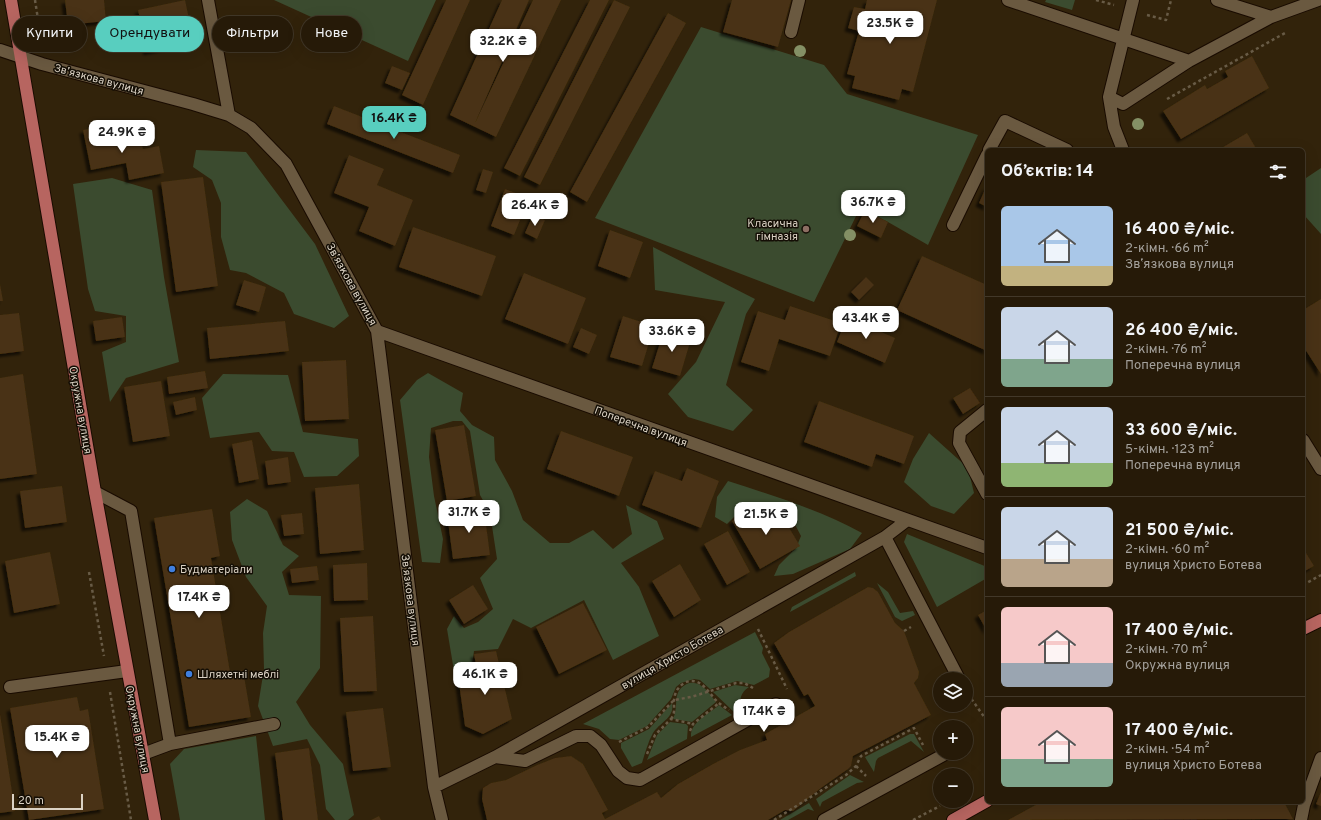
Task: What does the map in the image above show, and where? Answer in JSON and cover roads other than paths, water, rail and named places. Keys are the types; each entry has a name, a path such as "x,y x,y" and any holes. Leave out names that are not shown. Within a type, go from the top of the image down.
{"main road":[{"name":"Окружна вулиця","path":"11,0 95,492 155,820"},
{"path":"1305,628 1321,620"},
{"path":"952,820 985,802"}],"street":[{"path":"208,0 229,115"},
{"path":"791,32 799,0"},
{"path":"1008,0 1189,61"},
{"path":"1123,148 1114,127 1109,97 1133,0"},
{"path":"1217,0 1271,17"},
{"path":"1109,97 1123,104 1189,61 1271,17 1318,0"},
{"name":"Звʼязкова вулиця","path":"0,50 42,64 229,115 251,128 286,164 377,331 434,787 442,820"},
{"path":"990,148 1005,121 1063,148"},
{"path":"954,225 985,159"},
{"name":"Поперечна вулиця","path":"377,331 906,521 985,547"},
{"path":"985,412 960,432 959,443 985,490"},
{"path":"1305,443 1321,469"},
{"path":"95,492 131,511 170,744"},
{"name":"вулиця Христо Ботева","path":"434,787 495,757 885,537 906,521"},
{"path":"885,537 955,672"},
{"path":"10,687 127,671"},
{"path":"495,757 525,761 576,736 590,736 601,744 618,771 627,778 640,780 776,704"},
{"path":"143,754 170,744 274,724"},
{"path":"1305,802 1321,758"},
{"path":"824,820 934,760"},
{"path":"1301,820 1304,804"}],"place":[{"name":"Класична гімназія","path":"806,229"},
{"name":"Будматеріали","path":"172,569"},
{"name":"Шляхетні меблі","path":"189,674"}]}
